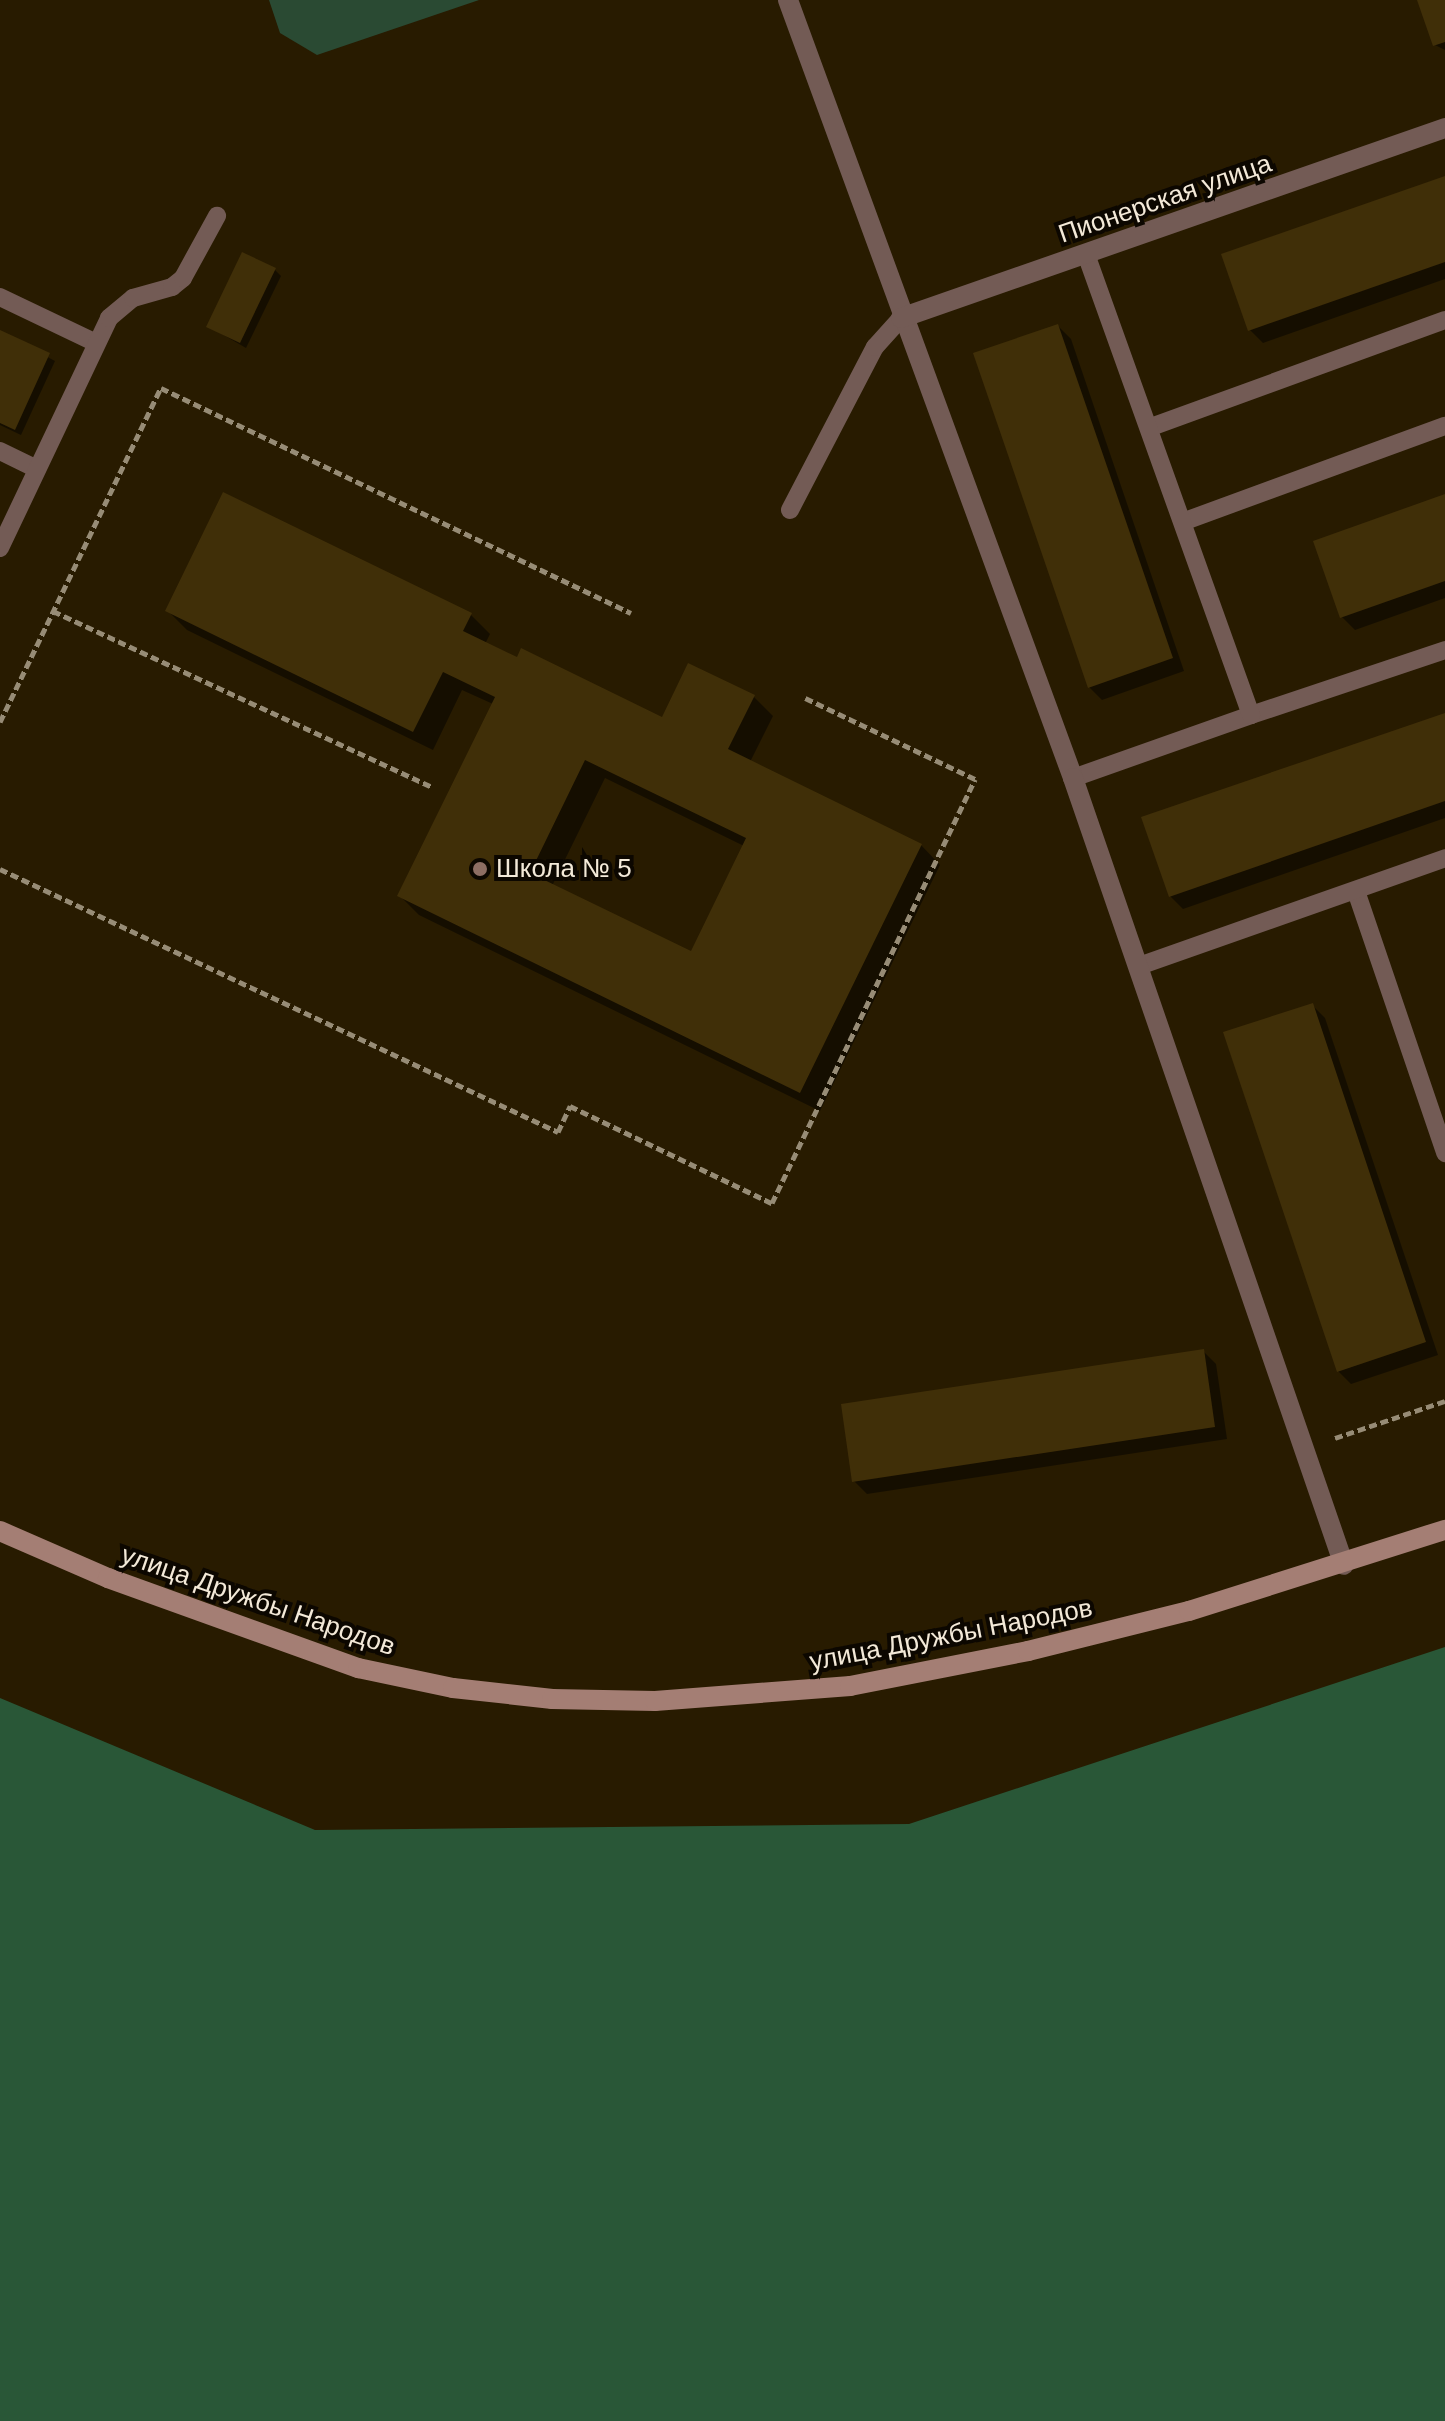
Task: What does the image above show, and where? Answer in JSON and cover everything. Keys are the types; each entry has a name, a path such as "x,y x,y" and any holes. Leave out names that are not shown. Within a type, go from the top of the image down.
{"street":[{"path":"788,0 901,318 1073,778 1308,1447 1344,1565"},
{"name":"Пионерская улица","path":"901,318 1445,128"},
{"name":"улица Дружбы Народов","path":"0,1531 123,1584 358,1668 453,1688 552,1699 655,1701 850,1686 1028,1651 1344,1565 1445,1530"}],"lane":[{"path":"0,548 94,342 109,318 133,298 172,287 183,278 217,216"},
{"path":"1086,254 1185,521 1251,715"},
{"path":"0,297 94,342"},
{"path":"790,510 875,347 901,318"},
{"path":"1151,427 1445,320"},
{"path":"1185,521 1445,426"},
{"path":"0,451 35,468"},
{"path":"1073,778 1445,650"},
{"path":"1139,966 1445,858"},
{"path":"1356,891 1445,1153"}],"path":[{"path":"0,722 161,388 631,613"},
{"path":"53,611 432,787"},
{"path":"0,869 558,1132 570,1106 772,1203 975,779 805,698"},
{"path":"1308,1447 1445,1401"}],"green space":[{"path":"269,0 479,0 317,55 280,33"},
{"path":"1445,1647 1445,2421 0,2421 0,1698 315,1830 909,1824"}],"building":[{"path":"1417,0 1445,0 1445,42 1433,46"},
{"path":"1445,176 1445,262 1248,331 1221,254"},
{"path":"242,252 276,268 240,343 206,327"},
{"path":"1058,324 1173,658 1088,688 973,353"},
{"path":"0,330 50,353 15,430 0,423"},
{"path":"223,492 472,613 463,631 517,657 521,648 662,717 688,663 755,695 728,749 922,844 800,1093 397,896 495,697 443,672 413,732 165,611","holes":["585,760 746,838 691,951 530,873"]},
{"path":"1445,494 1445,581 1340,618 1313,541"},
{"path":"1445,713 1445,801 1169,897 1141,817"},
{"path":"1313,1003 1426,1342 1337,1372 1223,1032"},
{"path":"1204,1349 1215,1427 852,1482 841,1404"}],"place":[{"name":"Школа № 5","path":"480,869"}]}
